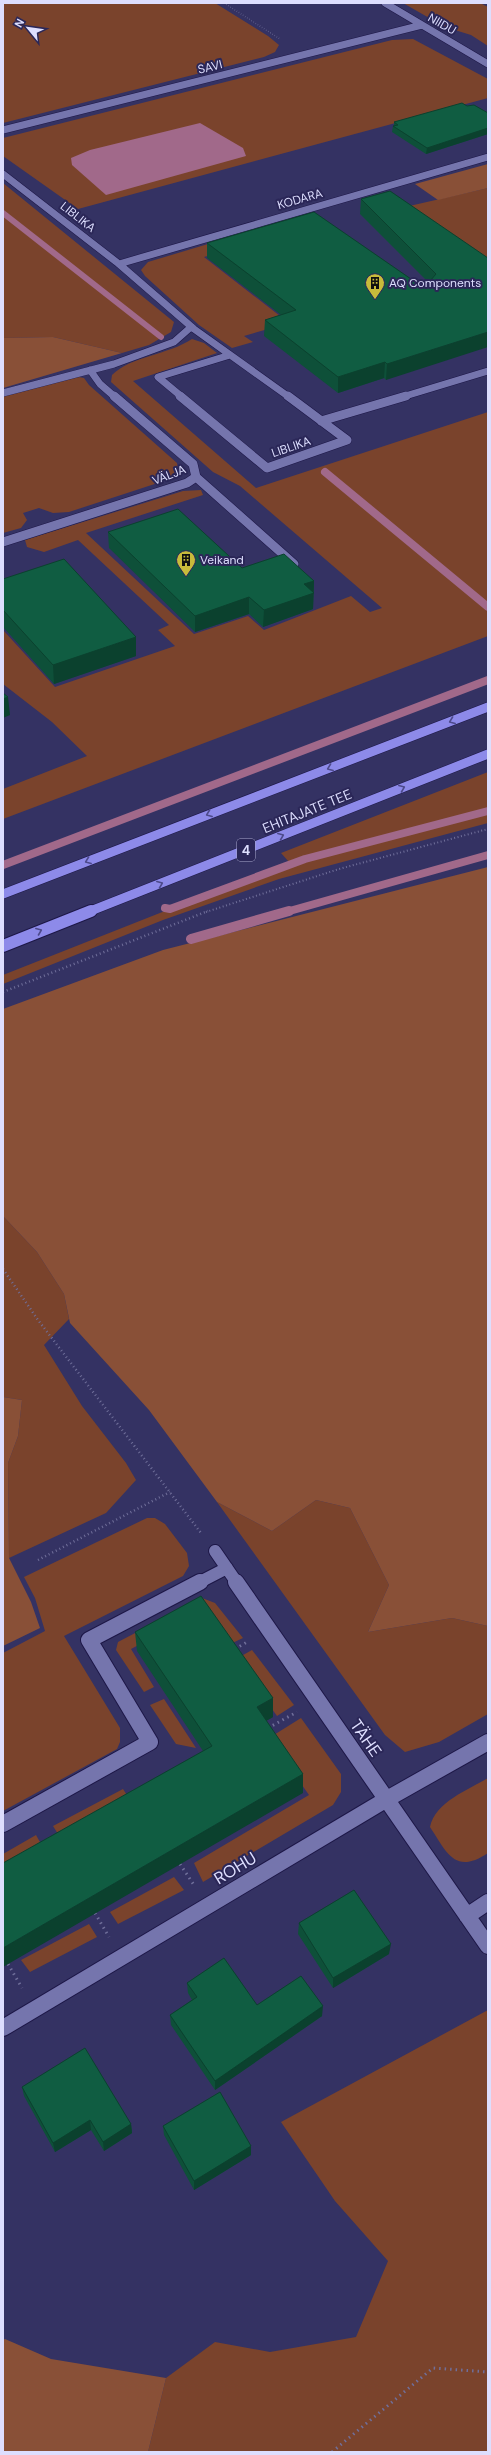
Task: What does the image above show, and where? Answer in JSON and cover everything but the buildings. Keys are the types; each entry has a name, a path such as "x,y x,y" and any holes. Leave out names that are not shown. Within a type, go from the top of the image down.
{"highway":[{"path":"3,894 488,707"},
{"name":"EHITAJATE TEE","path":"3,946 488,754"}],"street":[{"name":"NIIDU","path":"385,3 488,64"},
{"name":"SAVI","path":"3,130 422,25"},
{"name":"KODARA","path":"119,264 488,157"},
{"name":"LIBLIKA","path":"3,174 119,264 191,327 230,355 243,362 347,440 267,468 158,377 230,355"},
{"path":"3,393 114,364 174,342 191,327"},
{"name":"VÄLJA","path":"3,542 187,483 196,477 193,464 100,384 90,370"},
{"path":"321,421 488,371"},
{"path":"196,477 301,571"},
{"name":"TÄHE","path":"215,1551 488,1946"},
{"path":"3,1824 150,1742 90,1640 227,1568"},
{"name":"ROHU","path":"3,2028 387,1800 488,1742"},
{"path":"467,1916 488,1902"}],"path":[{"path":"224,3 303,55"},
{"path":"3,992 229,902 347,867 488,829"},
{"path":"3,1268 20,1295 215,1551"},
{"path":"38,1560 170,1492"},
{"path":"228,1653 250,1640 246,1634"},
{"path":"261,1733 301,1710"},
{"path":"180,1864 197,1889"},
{"path":"95,1913 110,1938"},
{"path":"103,1942 116,1935"},
{"path":"8,1964 22,1989"},
{"path":"16,1993 29,1985"},
{"path":"332,2452 433,2368 488,2372"}],"shaded area":[{"path":"3,3 215,3 268,36 279,45 275,52 264,57 3,123"},
{"path":"403,3 480,3 488,7 488,46 471,35 445,27"},
{"path":"413,39 488,79 488,98 78,209 3,156 3,138 392,40"},
{"path":"200,123 243,148 246,156 106,195 72,165 71,158 90,150"},
{"path":"488,164 488,188 438,200 415,184"},
{"path":"3,183 174,322 171,332 149,345 122,353 53,337 3,338"},
{"path":"488,188 488,265 405,207"},
{"path":"218,241 252,243 204,257 289,323 244,336 253,342 232,348 199,325 145,276 141,270 148,262"},
{"path":"53,337 122,353 3,388 3,338"},
{"path":"192,339 204,343 217,353 133,381 256,488 488,412 488,636 3,819 3,789 87,756 52,722 3,684 3,630 55,687 175,646 158,630 169,625 78,540 44,552 27,547 25,540 183,491 201,490 203,495 86,533 194,634 248,616 264,630 351,596 370,612 382,608 240,486 213,472 111,382 112,375 129,364 139,359 172,349"},
{"path":"73,376 84,378 89,385 177,463 178,469 170,479 69,512 53,513 39,508 23,513 27,520 21,528 3,533 3,396"},
{"path":"488,772 488,823 279,879 163,920 3,984 3,975 289,862 281,853"},
{"path":"488,867 488,1626 452,1618 368,1632 389,1585 350,1508 316,1500 272,1531 217,1502 149,1410 70,1323 64,1294 37,1252 3,1216 3,1009 163,950"},
{"path":"3,1216 37,1252 64,1294 69,1319 44,1345 82,1406 126,1463 136,1480 106,1513 9,1558 8,1463 18,1436 22,1400 3,1397"},
{"path":"3,1397 22,1400 18,1436 8,1463 9,1558 31,1602 40,1628 3,1646"},
{"path":"316,1500 350,1508 389,1585 368,1632 452,1618 488,1626 488,1714 439,1742 405,1752 385,1735 217,1502 272,1531"},
{"path":"147,1518 155,1518 165,1524 187,1553 189,1566 183,1576 64,1636 120,1728 120,1742 117,1749 3,1811 3,1653 45,1631 35,1598 24,1577"},
{"path":"202,1598 215,1603 243,1638 228,1645 203,1611 131,1649 154,1687 144,1692 116,1650 118,1642"},
{"path":"252,1650 294,1705 277,1716 236,1659"},
{"path":"164,1699 196,1748 176,1744 150,1705"},
{"path":"301,1718 341,1774 341,1792 333,1805 203,1882 194,1863 309,1795 269,1738"},
{"path":"488,1778 488,1853 467,1862 460,1861 453,1858 447,1852 430,1827 433,1818 438,1810 453,1798"},
{"path":"123,1789 132,1803 63,1842 53,1826"},
{"path":"36,1835 45,1851 3,1877 3,1854"},
{"path":"174,1877 184,1890 118,1924 110,1912"},
{"path":"89,1924 97,1937 30,1972 21,1960"},
{"path":"488,2010 488,2452 148,2452 166,2378 215,2342 270,2352 356,2337 388,2261 335,2201 281,2122"},
{"path":"5,2339 51,2359 166,2378 148,2452 3,2452 3,2340"}],"waterway":[{"path":"3,213 161,337"},
{"path":"325,472 488,607"},
{"path":"3,865 488,680"},
{"path":"165,908 170,909 305,859 488,811"},
{"path":"286,912 488,855"},
{"path":"191,939 289,911"}],"place":[{"name":"AQ Components","path":"375,300"},
{"name":"Veikand","path":"186,577"}]}
